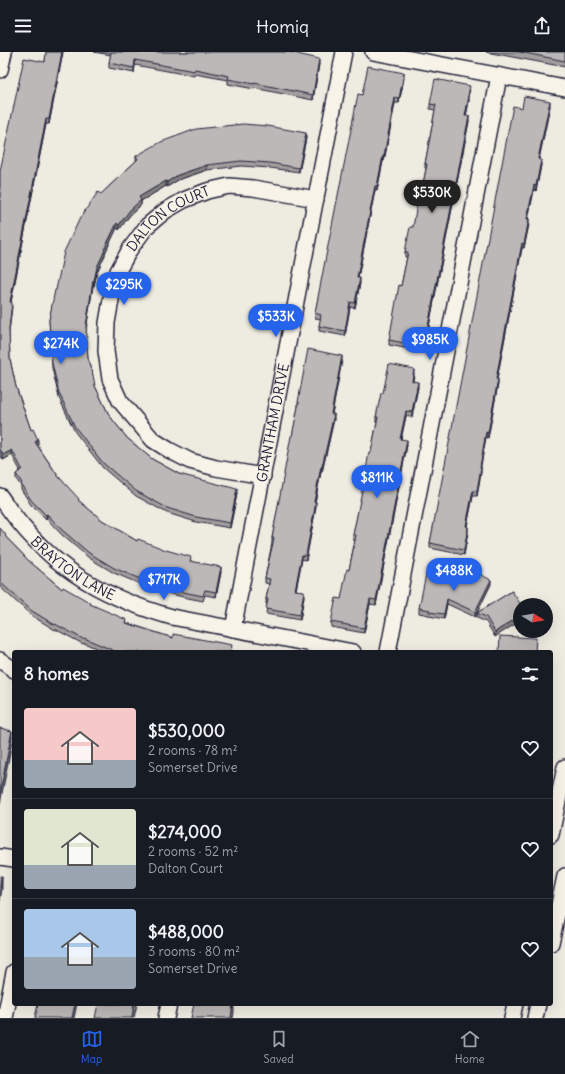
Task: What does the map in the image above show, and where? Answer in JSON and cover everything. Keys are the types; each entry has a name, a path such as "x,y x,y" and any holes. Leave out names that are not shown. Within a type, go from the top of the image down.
{"street":[{"path":"0,70 4,52"},
{"name":"GRANTHAM DRIVE","path":"233,629 344,52"},
{"path":"373,52 565,88"},
{"path":"388,650 499,76"},
{"name":"DALTON COURT","path":"263,476 216,468 190,461 169,450 153,440 120,401 110,379 106,344 107,323 112,294 118,271 130,249 142,232 165,211 184,200 229,186 253,188 316,199"},
{"name":"BRAYTON LANE","path":"0,496 31,537 61,564 93,586 110,595 151,611 172,617 343,650"},
{"path":"0,660 12,669"},
{"path":"553,827 565,767"},
{"path":"0,857 12,859"},
{"path":"553,933 565,876"},
{"path":"5,1018 12,982"},
{"path":"166,1018 169,1006"},
{"path":"512,1018 515,1006"},
{"path":"535,1018 538,1006"}],"building":[{"path":"46,52 62,52 49,119 46,119 10,302 12,302 9,329 10,359 16,387 31,430 33,429 38,440 35,442 58,476 79,499 78,500 102,520 137,541 138,539 166,550 191,557 190,561 221,567 216,592 205,590 203,596 152,584 114,568 89,553 62,530 31,500 16,474 22,469 12,450 3,455 0,449 0,171 24,58 45,62"},
{"path":"111,52 289,52 319,59 313,95 228,79 229,76 195,69 194,71 135,60 134,68 109,63"},
{"path":"520,52 565,52 565,61"},
{"path":"368,66 404,73 399,99 395,98 384,156 377,186 375,186 357,278 360,278 355,303 350,302 345,331 319,326 321,315 315,313 358,94 362,95"},
{"path":"435,79 470,86 465,116 469,116 424,347 389,340 399,285 401,286 408,252 405,252 410,227 413,227 418,198 420,199 427,164 425,164 436,105 430,104"},
{"path":"524,96 550,101 538,159 541,160 536,186 534,185 527,219 529,219 524,244 522,243 496,379 498,379 488,433 486,432 477,491 473,491 466,526 468,527 464,550 430,543 513,106 522,108"},
{"path":"243,124 268,126 306,133 299,168 270,163 241,161 207,165 178,175 139,197 141,200 130,210 119,225 117,223 97,267 93,281 86,326 88,359 91,371 92,370 95,386 109,415 127,438 152,459 179,474 237,489 230,523 196,517 167,508 136,491 103,463 75,427 59,393 52,363 49,320 64,252 80,218 98,192 101,194 138,159 136,156 161,142 196,129"},
{"path":"308,349 342,356 331,414 334,414 314,502 316,502 306,555 302,555 295,590 304,591 300,615 266,609 268,599 266,599 270,579 265,578 274,538 272,538"},
{"path":"389,364 414,369 412,381 418,382 412,412 406,411 400,439 407,440 376,600 370,599 364,628 331,622 336,598 341,599 347,569 349,570 356,535 353,535 369,452 371,452 378,417 376,417"},
{"path":"0,528 6,535 5,536 29,561 62,589 63,587 91,603 90,604 127,620 126,623 173,638 173,634 232,645 231,650 112,650 84,638 83,639 55,625 32,611 0,582"},
{"path":"468,568 491,580 475,612 447,599 444,614 429,612 430,610 419,608 426,574 461,581"},
{"path":"512,591 516,598 513,598 513,620 495,632 486,617 477,613"},
{"path":"500,636 513,637 513,638 536,638 535,650 499,650"},
{"path":"0,728 12,731 0,794"},
{"path":"0,876 2,876 0,888"},
{"path":"38,1006 75,1006 72,1018 35,1018"},
{"path":"98,1006 134,1006 132,1018 95,1018"},
{"path":"194,1006 233,1006 231,1018 191,1018"}]}
